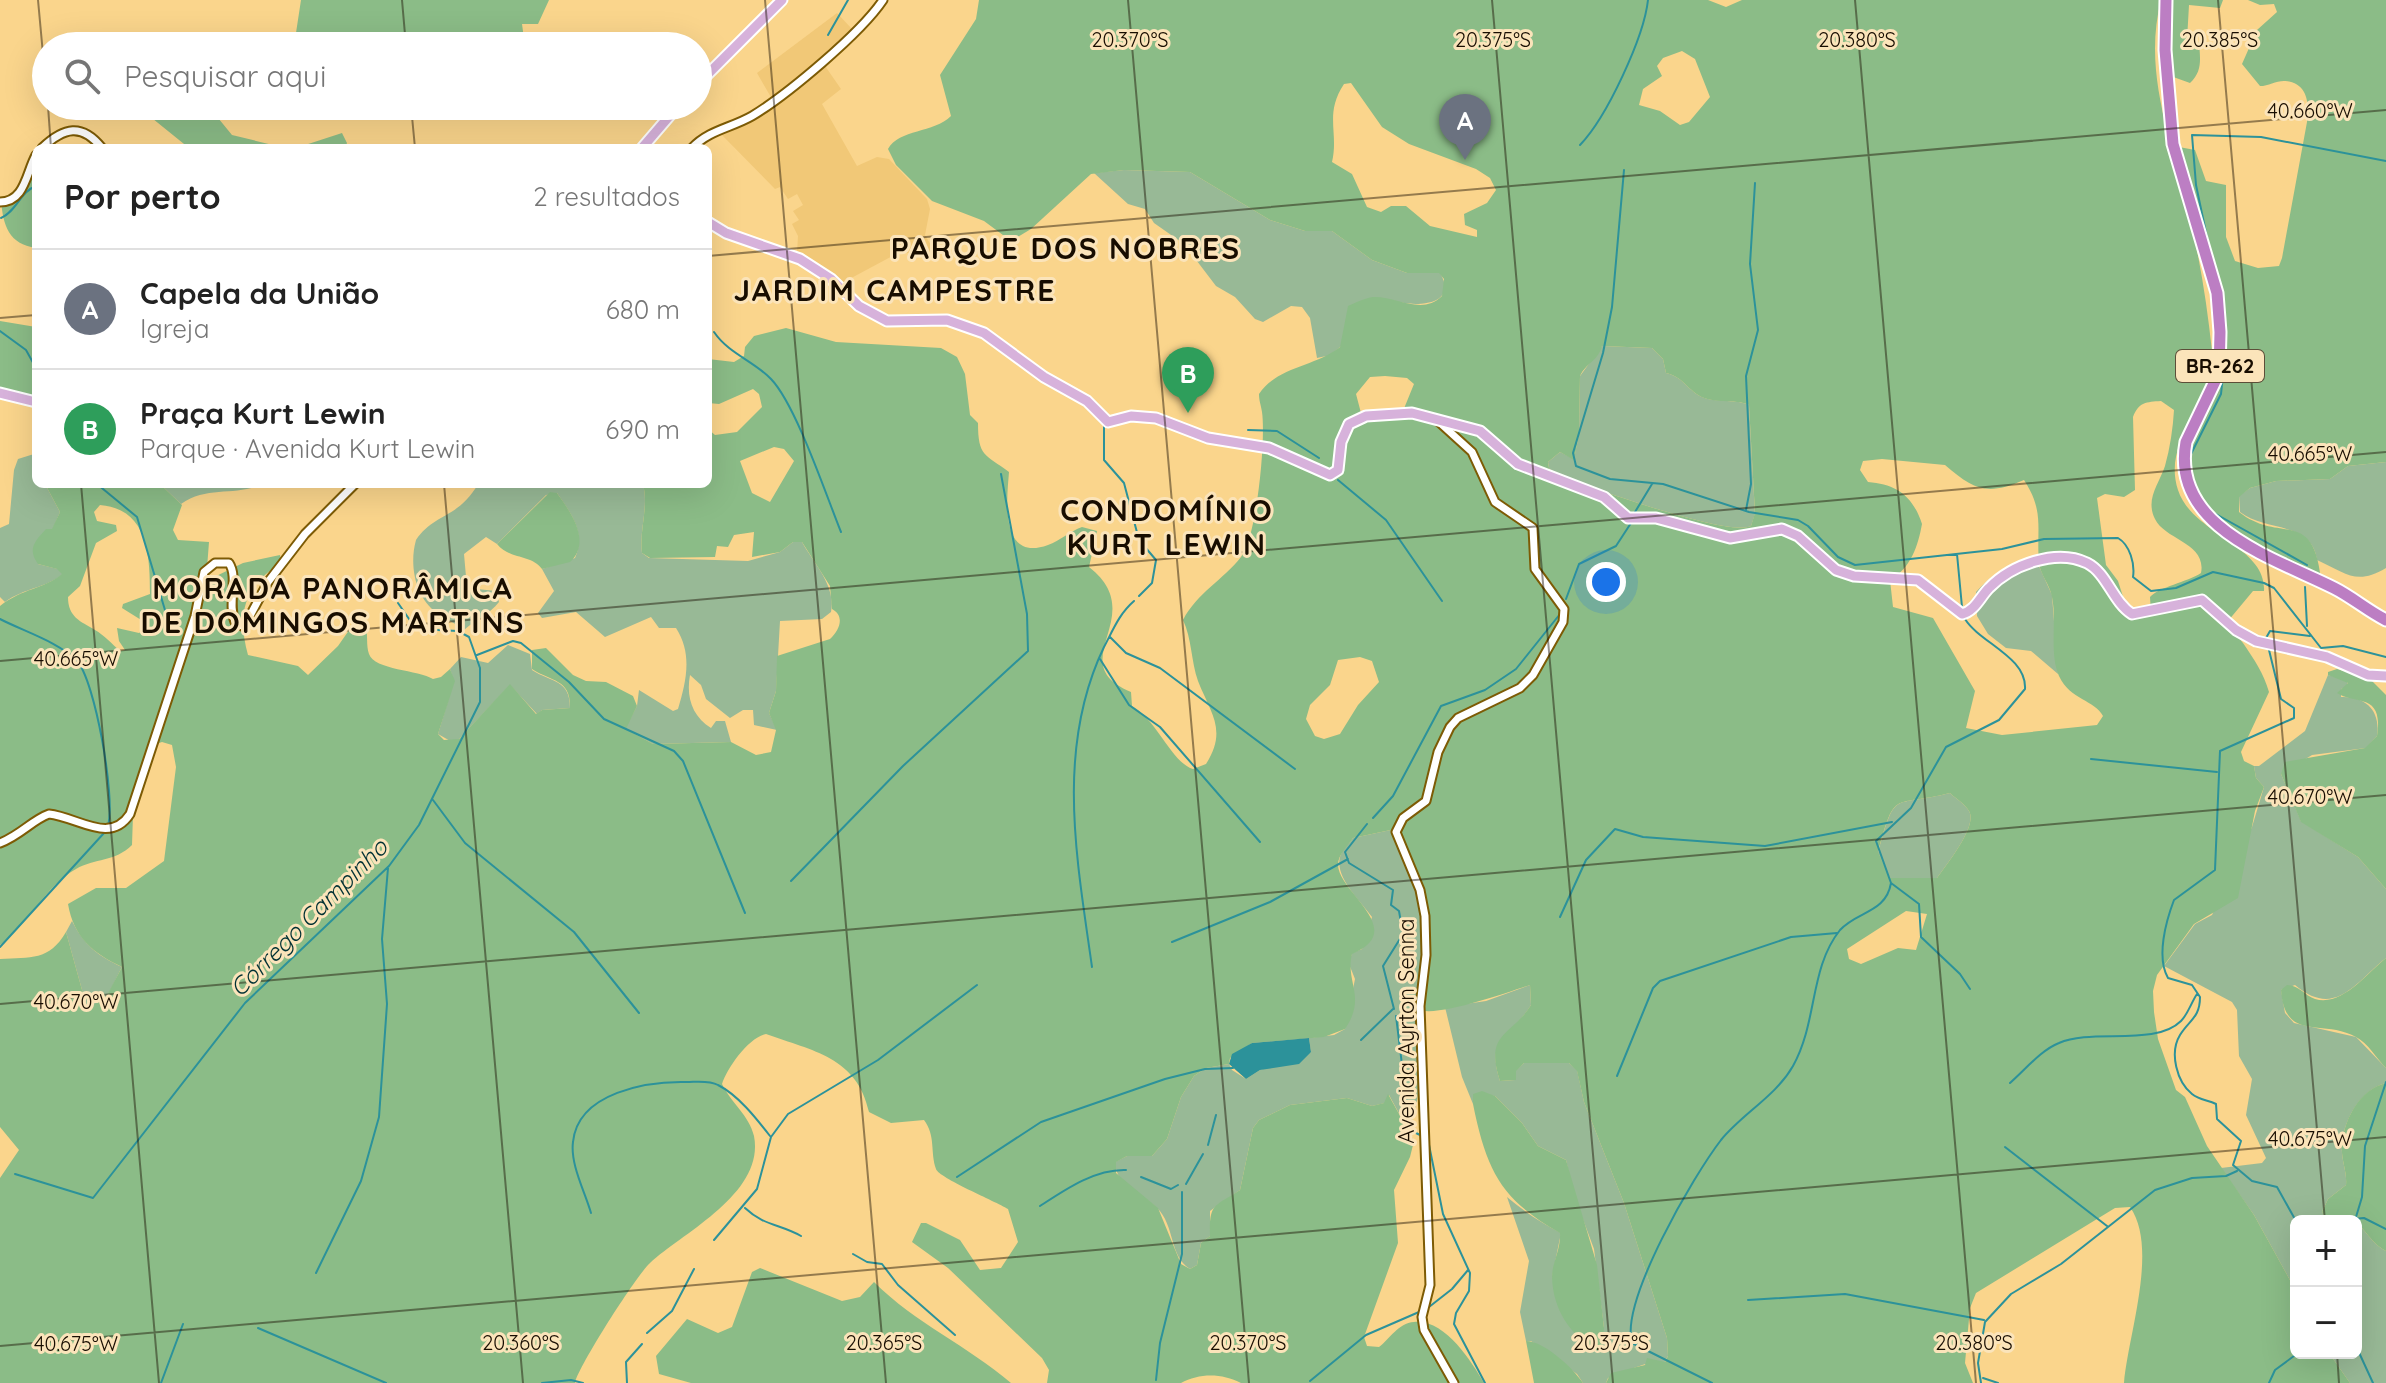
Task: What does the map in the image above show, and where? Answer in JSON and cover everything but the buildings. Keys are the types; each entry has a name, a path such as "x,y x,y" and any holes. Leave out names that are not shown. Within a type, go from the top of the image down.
{"highway":[{"name":"BR-262","path":"2166,0 2165,50 2173,144 2214,282 2220,332 2219,373 2186,442 2184,455 2189,489 2195,503 2224,531 2341,591 2386,620"}],"main road":[{"path":"712,70 782,0"},
{"path":"645,144 666,120"},
{"path":"712,224 740,238 800,259 831,279 859,306 887,321 947,320 984,333 1044,377 1087,401 1108,422 1131,416 1156,418 1208,438 1257,444 1330,475 1338,470 1346,428 1356,419 1402,412 1434,417 1480,431 1518,464 1604,497 1628,518 1656,518 1730,538 1782,529 1798,536 1836,570 1854,576 1918,580 1961,613 1969,612 1989,588 2022,566 2037,561 2077,560 2095,569 2132,614 2202,600 2236,630 2256,641 2327,657 2368,675 2386,676"},
{"path":"0,393 32,401"}],"street":[{"path":"696,144 706,135 745,120 779,96 883,1"},
{"path":"47,144 74,128 87,133 98,144"},
{"path":"0,202 9,202 19,193 32,164"},
{"name":"Avenida Ayrton Senna","path":"1434,417 1472,452 1495,502 1533,528 1535,569 1564,609 1558,631 1533,675 1520,688 1458,718 1450,727 1438,752 1426,801 1403,818 1396,832 1420,890 1427,940 1420,1006 1430,1285 1423,1325 1454,1383"},
{"path":"0,843 24,833 49,814 108,830 123,824 130,814 195,616 204,572 215,563 229,563 233,568 230,607 235,622 244,627 268,582 305,534 351,488"}],"shaded area":[{"path":"837,13 852,29 772,99 757,73"},
{"path":"823,63 841,89 822,104 857,166 877,157 889,159 927,199 930,209 925,235 935,252 924,259 919,253 898,253 842,283 797,253 798,236 792,224 799,220 793,211 803,205 797,194 788,199 780,187 775,189 721,134 763,115"}],"green space":[{"path":"301,0 549,0 538,24 522,24 523,32 296,32"},
{"path":"979,0 1708,0 1726,7 1742,0 2161,0 2156,28 2157,82 2197,248 2212,351 2206,386 2182,437 2175,471 2178,490 2186,505 2254,562 2262,576 2264,591 2253,591 2228,621 2258,667 2269,692 2241,752 2244,761 2254,766 2256,778 2264,787 2255,811 2238,898 2194,924 2157,975 2153,991 2154,1012 2158,1039 2176,1090 2185,1097 2207,1146 2254,1215 2290,1280 2290,1359 2333,1359 2350,1383 2124,1383 2142,1268 2138,1224 2130,1207 2115,1208 1976,1293 1970,1308 1965,1363 1973,1383 1606,1383 1611,1373 1645,1365 1647,1358 1665,1362 1668,1356 1667,1338 1624,1203 1584,1102 1577,1071 1569,1063 1524,1063 1516,1071 1516,1080 1500,1081 1495,1053 1502,1037 1531,1005 1530,985 1454,1008 1418,1009 1424,959 1423,924 1400,828 1353,838 1338,861 1341,876 1373,923 1374,934 1368,944 1352,954 1355,999 1345,1029 1324,1037 1252,1043 1230,1058 1229,1064 1206,1068 1194,1076 1181,1097 1167,1139 1152,1156 1127,1156 1116,1162 1116,1173 1158,1208 1181,1264 1190,1269 1197,1265 1201,1243 1210,1236 1212,1211 1240,1190 1253,1128 1259,1120 1290,1105 1347,1098 1372,1106 1384,1103 1388,1094 1414,1141 1394,1190 1398,1243 1364,1337 1367,1346 1379,1347 1408,1323 1425,1323 1436,1327 1456,1343 1484,1383 1241,1383 1226,1377 1211,1376 1195,1377 1181,1383 1047,1383 1049,1370 1042,1358 948,1268 912,1242 921,1223 926,1223 960,1240 980,1270 1001,1268 1018,1242 1008,1209 939,1173 934,1163 930,1132 924,1120 891,1123 869,1112 863,1094 844,1068 816,1052 766,1034 759,1036 740,1054 722,1084 754,1136 754,1157 747,1176 719,1209 643,1271 596,1341 575,1383 0,1383 0,1178 19,1150 0,1127 0,959 46,953 66,932 87,1008 105,999 122,967 86,943 75,926 68,904 96,888 126,888 164,861 176,767 172,745 162,742 153,745 133,815 132,845 119,854 83,866 65,877 0,945 0,606 62,574 57,569 38,564 33,554 36,541 46,529 52,529 60,512 47,488 164,488 182,505 173,530 178,540 209,542 206,581 243,563 280,555 281,563 258,582 246,603 243,627 248,655 298,666 308,675 338,646 352,626 361,624 366,627 369,654 379,663 433,679 450,669 455,681 438,734 444,740 459,739 510,684 536,714 542,710 570,708 564,686 532,669 532,650 546,648 573,675 586,681 606,682 633,696 637,706 626,729 653,744 731,742 756,755 771,752 776,730 769,713 776,691 777,656 830,639 836,632 840,619 832,609 830,586 802,542 793,542 780,552 752,557 754,532 734,535 728,547 717,546 715,557 650,558 642,553 643,488 712,488 712,432 715,435 737,432 762,407 759,394 753,389 719,404 712,403 712,359 734,362 744,356 745,347 754,336 786,328 836,342 941,348 957,357 965,374 970,415 978,423 981,449 1009,472 1009,525 1014,537 1021,545 1032,548 1048,545 1082,527 1097,531 1089,567 1106,585 1112,603 1103,667 1111,680 1131,692 1132,706 1149,721 1178,759 1193,769 1206,764 1216,741 1215,721 1198,681 1183,620 1195,602 1241,557 1247,546 1256,509 1261,464 1263,425 1259,394 1286,372 1340,347 1348,306 1373,297 1418,305 1434,302 1442,296 1444,279 1439,273 1407,273 1372,260 1332,231 1305,231 1270,220 1190,172 1124,170 1091,174 1031,229 1011,241 984,221 932,201 896,165 888,149 900,138 936,126 951,116 940,75 976,19","holes":["1682,51 1695,59 1710,97 1689,122 1680,125 1660,111 1639,105 1643,89 1662,76 1657,66 1663,58","1351,83 1382,127 1409,144 1476,169 1490,178 1496,190 1487,203 1464,214 1465,225 1477,230 1477,237 1430,226 1406,206 1391,206 1381,212 1367,207 1352,174 1332,162 1335,105 1344,84","1602,346 1652,348 1663,359 1666,373 1698,395 1711,400 1749,405 1755,513 1751,526 1737,527 1688,518 1560,477 1549,468 1548,462 1560,452 1574,460 1579,434 1580,376","1370,377 1407,378 1414,384 1403,411 1372,417 1361,413 1356,394","2161,401 2174,410 2165,466 2152,498 2152,512 2160,526 2198,555 2201,573 2154,593 2150,597 2151,613 2142,617 2127,609 2118,581 2106,565 2097,498 2105,494 2124,497 2135,490 2133,417 2138,408","774,447 784,449 794,461 770,502 752,493 740,461","1882,459 1945,465 1964,480 1982,488 2000,488 2024,480 2035,502 2039,563 2052,597 2056,667 2069,690 2094,706 2103,716 2097,725 2002,735 1966,728 1975,691 1933,618 1893,607 1890,580 1908,563 1916,548 1922,524 1914,506 1902,493 1887,485 1868,482 1860,470 1863,461","100,505 116,508 128,515 143,536 147,550 150,594 123,604 122,608 146,623 146,629 139,633 117,628 119,641 125,650 120,651 102,634 76,618 70,609 68,597 80,586 96,543 117,531 116,525 97,521 94,512","1360,657 1372,661 1379,682 1358,705 1340,734 1324,739 1315,736 1306,719 1310,705 1330,685 1338,660","1950,793 1969,811 1971,818 1965,835 1937,878 1890,878 1878,852 1893,809 1906,801","1906,911 1927,914 1916,950 1898,948 1861,964 1849,959 1847,949"]},
{"path":"2170,0 2223,0 2220,8 2189,5 2187,40 2199,42 2200,59 2197,74 2190,83 2165,74"},
{"path":"2248,0 2386,0 2386,462 2348,466 2330,479 2276,481 2250,488 2239,497 2239,512 2254,521 2303,535 2311,543 2321,580 2238,538 2198,507 2186,452 2216,385 2217,315 2179,147 2195,150 2206,181 2226,185 2226,237 2235,261 2258,268 2279,266 2307,122 2306,96 2299,86 2283,81 2260,86 2242,64 2257,30 2277,12 2274,4 2260,5"},
{"path":"154,120 220,120 232,135 269,144 184,144"},
{"path":"342,133 347,144 308,144"},
{"path":"32,170 32,247 14,238 6,226 1,200 17,194"},
{"path":"1124,170 1190,172 1270,220 1305,231 1332,231 1372,260 1407,273 1440,273 1445,284 1444,292 1439,298 1422,304 1392,300 1331,355 1317,358 1310,318 1302,307 1291,306 1263,322 1255,319 1235,297 1216,286 1184,244 1154,223 1145,209 1128,204 1094,173"},
{"path":"0,321 32,326 32,399 0,387"},
{"path":"1602,346 1652,348 1663,359 1666,373 1698,395 1749,405 1755,514 1751,526 1737,527 1688,518 1560,477 1549,468 1548,462 1560,452 1574,459 1579,434 1580,376"},
{"path":"32,455 32,488 47,488 60,512 38,564 58,569 63,574 5,602 0,597 0,528 9,524 14,470 18,459"},
{"path":"2386,462 2386,568 2376,573 2359,577 2344,573 2317,560 2307,539 2297,533 2240,512 2239,496 2250,488 2276,481 2330,479 2348,466"},
{"path":"164,488 252,488 201,495 181,504"},
{"path":"475,488 643,488 642,553 649,558 748,561 780,552 793,542 802,542 827,584 832,602 831,612 822,619 780,621 776,691 769,713 777,730 754,725 753,710 743,710 730,718 706,699 701,685 690,675 689,691 695,712 711,728 716,721 725,721 731,742 653,744 625,729 637,706 639,690 673,711 678,709 685,678 685,648 676,628 659,628 651,617 605,637 576,612 542,618 538,613 554,591 542,569 575,558 578,549 575,524 557,493 546,495 497,544 486,537 464,554 467,588 496,591 499,602 487,614 464,630 437,613 423,598 416,580 413,560 416,540 430,525"},
{"path":"550,492 557,493 573,518 579,545 570,562 542,569 532,561 508,553 497,544"},
{"path":"2029,562 2038,564 2052,595 2058,674 2031,651 2006,648 1988,634 1977,616 1976,592 2000,572"},
{"path":"508,645 530,654 532,670 563,687 570,708 542,710 537,714 510,685 459,739 452,742 438,734 454,681 450,669 461,657 488,663"},
{"path":"2337,669 2369,678 2386,695 2386,889 2358,857 2301,822 2281,774 2285,762 2365,748 2377,736 2378,722 2372,706 2337,693 2348,683 2328,675 2328,672"},
{"path":"2328,675 2347,680 2348,687 2341,689 2341,697 2364,702 2377,719 2377,736 2366,748 2312,755 2281,774 2301,821 2358,857 2386,889 2386,958 2344,994 2333,998 2309,995 2295,985 2281,990 2285,1013 2294,1023 2356,1037 2386,1068 2386,1083 2359,1101 2348,1121 2342,1143 2346,1185 2328,1199 2322,1212 2324,1215 2290,1215 2290,1280 2254,1215 2221,1168 2262,1163 2266,1158 2246,1115 2252,1079 2239,1056 2237,1010 2232,1002 2164,966 2195,924 2212,915 2252,827 2264,787 2256,778 2254,766 2259,766 2305,731"},
{"path":"1950,793 1967,808 1971,818 1960,845 1947,864 1937,878 1890,878 1878,853 1893,809 1906,801"},
{"path":"1400,828 1424,933 1417,1008 1418,1096 1408,1130 1389,1095 1385,1103 1372,1106 1347,1098 1290,1105 1259,1120 1253,1128 1240,1190 1210,1211 1210,1236 1201,1243 1197,1265 1190,1269 1175,1248 1163,1215 1125,1184 1116,1171 1115,1162 1127,1156 1152,1156 1167,1139 1181,1097 1194,1076 1206,1068 1229,1064 1232,1070 1246,1079 1260,1070 1311,1052 1309,1038 1334,1035 1345,1029 1355,979 1349,964 1352,953 1362,949 1372,917 1344,879 1339,862 1341,854 1353,838"},
{"path":"72,921 92,949 122,967 105,998 87,1008 66,932"},
{"path":"2386,958 2386,1068 2356,1037 2298,1023 2284,1006 2281,990 2287,985 2315,999 2335,998 2354,987"},
{"path":"1530,985 1531,1005 1498,1045 1496,1066 1500,1081 1515,1080 1515,1071 1524,1063 1569,1063 1577,1070 1584,1102 1624,1203 1667,1338 1668,1356 1664,1363 1636,1367 1608,1378 1606,1383 1583,1383 1577,1374 1531,1341 1526,1341 1520,1312 1529,1261 1507,1197 1561,1233 1552,1277 1604,1328 1594,1249 1574,1195 1566,1160 1538,1146 1522,1123 1495,1096 1473,1094 1473,1104 1462,1077 1445,1007 1486,1001"},
{"path":"2386,1083 2386,1251 2362,1228 2362,1215 2324,1215 2322,1212 2328,1199 2346,1185 2342,1142 2348,1121 2359,1101"},
{"path":"1482,1091 1495,1096 1522,1123 1538,1146 1566,1160 1597,1265 1604,1328 1602,1347 1596,1351 1571,1329 1556,1300 1552,1277 1560,1233 1524,1209 1500,1182 1491,1166 1473,1104 1473,1094"},
{"path":"2362,1229 2386,1251 2386,1383 2350,1383 2333,1359 2362,1359"},
{"path":"760,1268 842,1301 860,1297 874,1282 907,1310 1011,1383 691,1383 659,1374 656,1356 687,1319 718,1333 732,1327 752,1272"},
{"path":"1526,1341 1549,1350 1583,1383 1534,1383"}],"water":[{"path":"1309,1038 1311,1052 1299,1064 1260,1070 1246,1079 1229,1064 1232,1054 1252,1043"}],"waterway":[{"name":"Córrego Campinho","path":"828,35 848,0"},
{"path":"1580,145 1601,116 1623,76 1648,0"},
{"path":"2209,247 2196,185 2192,135 2261,137 2386,161"},
{"path":"1624,170 1612,307 1603,353 1573,453 1576,466 1610,479 1663,484 1749,512 1798,520 1838,557 1855,565 2002,549 2044,539 2118,538 2131,555 2133,577 2151,591 2176,588 2213,572 2264,583 2274,588 2321,648 2343,646 2386,657"},
{"path":"1746,510 1751,484 1746,376 1758,330 1750,264 1755,183"},
{"path":"1,218 32,188"},
{"path":"0,331 26,350 32,361"},
{"path":"714,332 727,346 771,379 781,392 800,429 841,532"},
{"path":"2191,454 2221,394 2225,356"},
{"path":"1104,426 1104,460 1124,483 1139,540 1156,560 1152,583 1139,596"},
{"path":"1248,430 1277,431 1319,458"},
{"path":"791,881 903,766 1028,651 1027,614 1001,474"},
{"path":"1338,480 1386,520 1442,601"},
{"path":"1635,512 1652,484"},
{"path":"102,488 137,517 171,630"},
{"path":"2214,513 2307,565"},
{"path":"1566,599 1579,564 1616,546 1631,523"},
{"path":"1957,554 1962,607"},
{"path":"2305,587 2307,626"},
{"path":"1092,967 1076,846 1074,805 1079,725 1104,647 1124,611 1134,601"},
{"name":"Córrego Campinho","path":"15,1174 93,1198 245,1003 389,866 419,825 480,702 480,668 469,637 458,631 416,629 398,603"},
{"path":"1373,818 1393,796 1441,706 1485,690 1516,669 1560,614"},
{"path":"0,619 61,648 77,661 84,672 102,741 109,792 108,825"},
{"path":"1965,619 2019,668 2025,689 1999,720 1946,747 1911,808 1876,841 1891,883 1919,904 1921,937 1960,974 1970,989"},
{"path":"2266,638 2270,631 2310,636"},
{"path":"1110,637 1126,653 1160,668 1295,769"},
{"path":"477,655 513,641 521,643 569,682 604,719 674,751 683,761 745,913"},
{"path":"2269,650 2281,699 2294,708 2294,718 2220,751 2215,870 2174,900 2165,928 2163,960 2168,978 2192,985 2200,997 2196,1014 2183,1030 2175,1050 2176,1067 2182,1082 2195,1096 2216,1104 2217,1119 2241,1141 2233,1165 2252,1181 2277,1187 2293,1215"},
{"path":"1100,659 1129,705 1160,727 1260,842"},
{"path":"2091,759 2217,772"},
{"path":"433,800 465,843 574,932 639,1013"},
{"path":"1560,917 1586,860 1615,829 1643,837 1765,846 1892,822"},
{"path":"1367,824 1345,852 1349,863 1393,890 1391,905 1399,911 1403,934 1383,966 1394,1009"},
{"path":"0,947 104,833"},
{"path":"1172,942 1270,902 1348,859"},
{"path":"316,1273 361,1181 379,1117 387,1004 382,939 388,868"},
{"path":"1712,1383 1632,1343 1631,1324 1637,1298 1662,1239 1709,1157 1729,1131 1778,1087 1793,1066 1807,1031 1818,978 1830,945 1847,924 1883,900 1891,883"},
{"path":"1617,1076 1653,988 1660,981 1791,937 1837,933"},
{"path":"714,1240 757,1189 771,1137 788,1114 878,1060 977,985"},
{"path":"2010,1083 2040,1055 2059,1043 2170,1029 2181,1021 2197,994"},
{"path":"1361,1040 1393,1009"},
{"path":"1396,1016 1410,1130 1420,1135"},
{"path":"957,1177 1041,1122 1165,1079 1205,1069 1233,1068"},
{"path":"591,1213 576,1169 573,1142 578,1125 587,1111 617,1093 671,1082 714,1083 740,1101 770,1136"},
{"path":"2357,1215 2362,1197 2365,1146 2386,1082"},
{"path":"1208,1145 1216,1115"},
{"path":"1428,1140 1443,1214 1470,1273 1469,1291 1456,1313 1454,1324 1485,1383"},
{"path":"2005,1147 2107,1226"},
{"path":"1186,1184 1203,1154"},
{"path":"1040,1206 1092,1176 1126,1170"},
{"path":"1981,1383 1978,1363 1985,1322 2011,1294 2061,1264 2155,1190 2192,1178 2226,1176 2237,1171"},
{"path":"1141,1177 1171,1189 1178,1185"},
{"path":"1156,1380 1160,1343 1182,1254 1182,1192"},
{"path":"745,1208 759,1218 801,1236"},
{"path":"2362,1218 2386,1229"},
{"path":"853,1254 867,1262 882,1264 898,1285 955,1335"},
{"path":"647,1333 672,1311 694,1269"},
{"path":"1429,1307 1452,1289 1468,1270"},
{"path":"1748,1300 1845,1294 1984,1320"},
{"path":"1310,1381 1366,1335 1419,1312"},
{"path":"161,1383 183,1324"},
{"path":"258,1328 386,1383"},
{"path":"627,1383 626,1362 642,1344"},
{"path":"2269,1383 2275,1370 2290,1359"},
{"path":"2362,1359 2373,1383"},
{"path":"1983,1378 1998,1383"},
{"path":"542,1383 571,1380 583,1383"}],"place":[{"name":"Capela da União","path":"1465,160"},
{"name":"Praça Kurt Lewin","path":"1188,413"}],"district":[{"name":"PARQUE DOS NOBRES","path":"1066,249"},
{"name":"JARDIM CAMPESTRE","path":"895,291"},
{"name":"CONDOMÍNIO KURT LEWIN","path":"1167,528"},
{"name":"MORADA PANORÂMICA DE DOMINGOS MARTINS","path":"333,606"}]}
